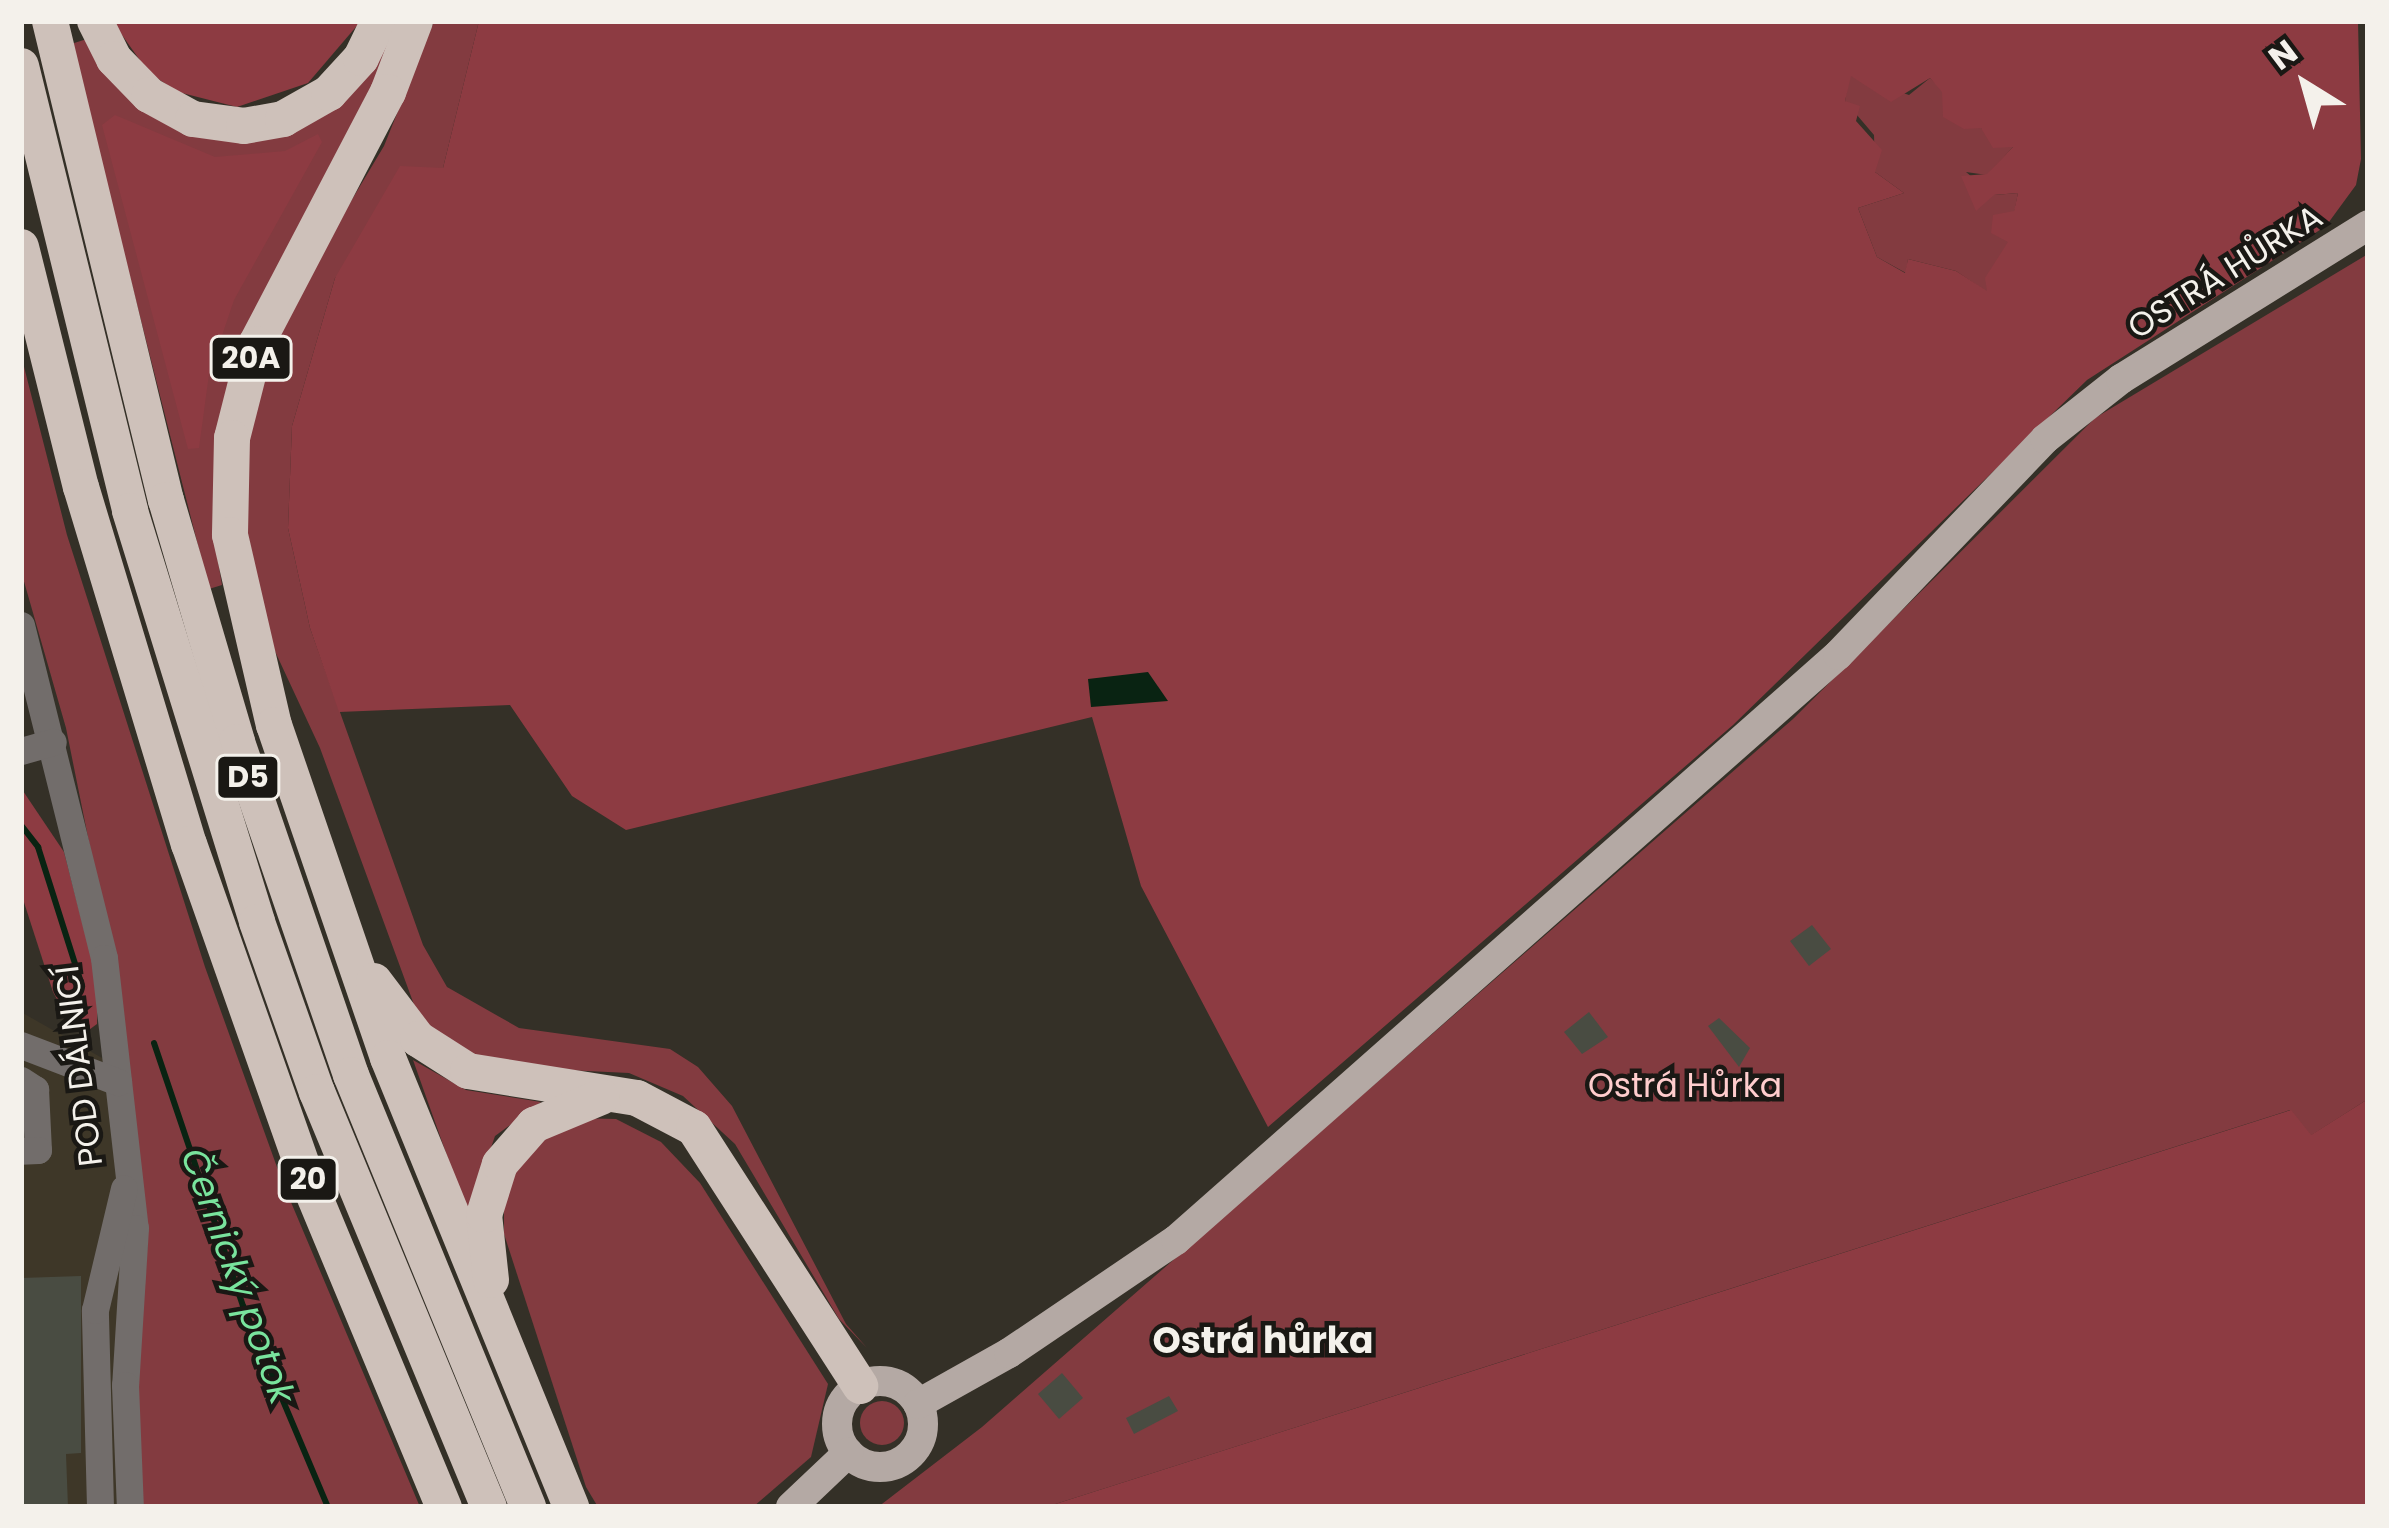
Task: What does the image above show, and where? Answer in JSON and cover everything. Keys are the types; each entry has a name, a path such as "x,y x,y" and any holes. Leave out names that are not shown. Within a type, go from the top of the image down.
{"highway":[{"name":"D5","path":"50,21 166,500 237,742 351,1076 528,1507"},
{"path":"95,21 114,59 148,95 193,119 244,126 283,119 329,94 361,58 379,21"},
{"name":"20A","path":"415,21 388,92 262,328 237,407 229,470 239,602 346,938 508,1360 571,1507"},
{"name":"D5","path":"21,65 130,511 257,922 317,1092 489,1507"},
{"name":"20","path":"21,248 94,532 189,844 306,1176 444,1507"},
{"path":"346,938 403,1023 451,1063 506,1081 621,1094 680,1117 717,1154 860,1385"},
{"path":"508,1360 484,1232 492,1180 534,1124 567,1106 621,1094"}],"main road":[{"name":"OSTRÁ HŮRKA","path":"918,1404 1009,1353 1177,1240 1838,655 2045,439 2121,379 2368,225"},
{"path":"886,1381 918,1404 922,1431 910,1455 872,1467 848,1454 837,1417 860,1385 886,1381"},
{"path":"791,1507 848,1454"}],"street":[{"name":"POD DÁLNICÍ","path":"21,626 104,958 135,1228 125,1385 130,1507"},
{"path":"21,751 53,742"},
{"path":"21,1045 118,1082"},
{"path":"21,1080 35,1089 38,1150 21,1151"},
{"path":"100,1507 95,1310 127,1172"}],"shaded area":[{"path":"112,21 361,21 308,83 237,107 178,92 149,73"},
{"path":"479,21 2358,21 2361,159 2356,185 2326,226 2087,380 1733,725 1268,1127 1141,886 1092,717 626,830 572,796 510,705 339,712 310,628 288,528 292,426 335,278 400,166 443,168","holes":["1851,76 1891,102 1930,78 1942,92 1943,117 1964,129 1981,128 1993,148 2013,147 1987,174 1961,176 1976,211 1994,195 2018,193 2014,211 1993,215 1991,233 2008,242 1985,278 1987,291 1956,271 1908,259 1905,273 1877,257 1858,208 1904,193 1875,172 1882,150 1856,121 1860,106 1845,101"]},
{"path":"115,115 215,157 285,151 318,134 322,142 234,300 209,374 199,448 188,449 102,125"},
{"path":"1148,672 1168,701 1091,707 1088,679"},
{"path":"21,788 64,852 98,983 97,1024 86,1032 71,1025 53,992 21,893"},
{"path":"21,1012 125,1071 148,1238 136,1396 142,1507 21,1507"},
{"path":"2368,1099 2368,1507 1046,1507 2291,1110 2311,1135"}],"green space":[{"path":"434,21 479,21 443,168 335,278 292,426 288,528 310,628 423,945 447,987 519,1028 670,1049 698,1067 732,1106 846,1324 867,1348 839,1319 735,1144 683,1096 629,1073 482,1066 420,1021 320,748 273,647 246,526 249,419 287,308 384,146"},
{"path":"388,36 393,42 244,333 217,555 222,585 209,589 71,44 90,38 230,139"},
{"path":"1849,75 1909,95 1930,78 1981,128 2014,146 1987,175 1966,172 1994,195 2018,193 2006,255 1987,292 1956,271 1908,259 1906,273 1877,257 1858,208 1904,193 1875,172 1874,135 1845,101"},
{"name":"Ostrá Hůrka","path":"2368,254 2368,1099 2310,1136 2290,1110 1046,1507 878,1507 982,1427 1793,719 2095,418"},
{"path":"21,355 67,535 205,967 282,1181 420,1507 142,1507 136,1396 148,1238 116,976 66,728 21,571"},
{"path":"413,1060 466,1090 541,1102 495,1136 468,1215"},
{"path":"572,1118 616,1119 661,1142 700,1183 828,1384 811,1457 753,1507 598,1507 586,1487 504,1234 504,1198 533,1135"},
{"path":"882,1401 897,1408 904,1423 897,1438 882,1445 867,1438 860,1423 867,1408"}],"building":[{"path":"1812,925 1831,949 1809,966 1790,941"},
{"path":"1589,1012 1608,1037 1582,1054 1564,1032"},
{"path":"1719,1018 1750,1048 1739,1067 1708,1026"},
{"path":"81,1276 81,1453 66,1454 68,1507 21,1507 21,1278"},
{"path":"1062,1373 1083,1398 1059,1419 1038,1394"},
{"path":"1169,1396 1178,1411 1134,1434 1126,1418"}],"waterway":[{"name":"Černický potok","path":"21,825 38,847 82,986"},
{"name":"Černický potok","path":"154,1043 243,1306 328,1507"}],"district":[{"name":"Ostrá hůrka","path":"1263,1341"}]}
